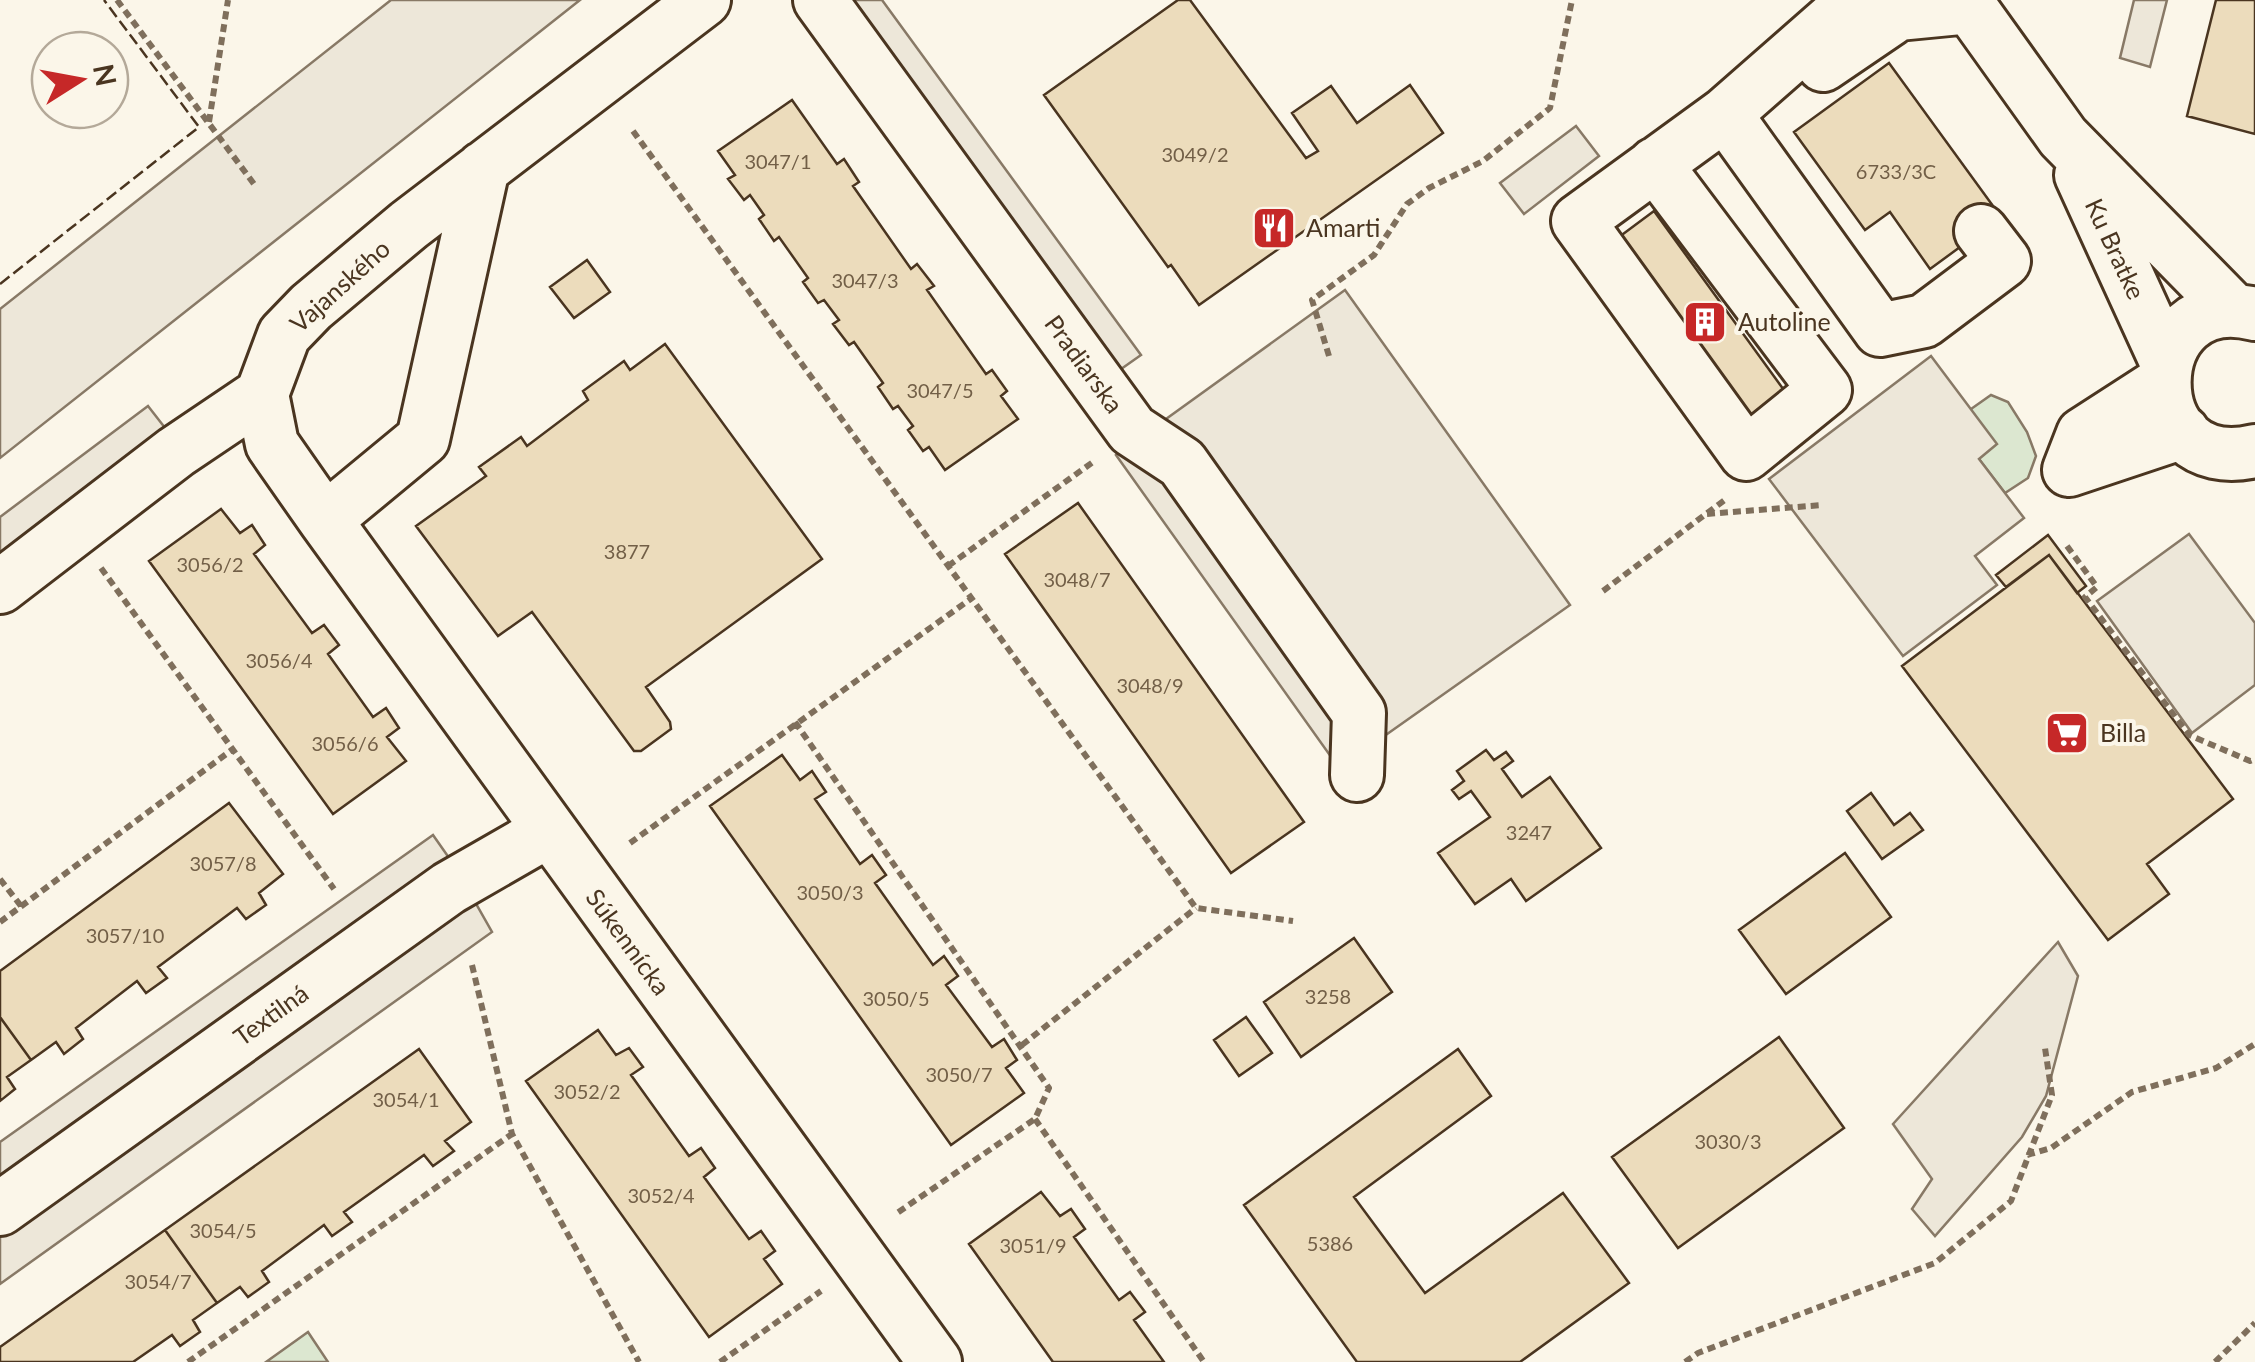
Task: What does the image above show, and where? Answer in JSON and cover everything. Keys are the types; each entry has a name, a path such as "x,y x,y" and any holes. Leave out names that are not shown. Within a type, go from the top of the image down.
{"street":[{"name":"Vajanského","path":"262,394 284,335 311,306 408,224 704,0"},
{"name":"Pradiarska","path":"820,0 1132,430 1182,463 1359,713 1357,775"},
{"path":"1656,164 1825,390 1746,454 1578,221 1656,164 1725,114 1776,98 1898,14 1967,4"},
{"name":"Ku Bratke","path":"1967,4 2063,137 2244,312"},
{"path":"1725,114 1880,330 1924,321 2004,261 1981,231"},
{"name":"Ku Bratke","path":"2063,137 2164,372 2169,411 2183,432"},
{"path":"325,520 423,440 483,168"},
{"path":"2244,312 2218,312 2192,324 2172,347 2164,372 2084,434 2069,470 2183,432 2206,448 2248,460"},
{"path":"0,588 176,452 262,394"},
{"name":"Súkennícka","path":"262,394 272,444 548,832 935,1362"},
{"name":"Textilná","path":"0,1209 449,888 548,832"}],"path":[{"path":"117,0 254,184"},
{"path":"209,123 228,0"},
{"path":"1330,356 1312,300 1374,254 1407,204 1483,160 1550,108 1572,0"},
{"path":"633,132 1196,908"},
{"path":"948,566 1132,430"},
{"path":"1706,514 1822,505"},
{"path":"74,530 334,889"},
{"path":"2066,546 2097,588 2084,598 2189,735 2250,761 2255,758"},
{"path":"630,844 972,598"},
{"path":"796,722 1050,1088 1035,1119 897,1213"},
{"path":"0,922 233,750"},
{"path":"0,879 22,906"},
{"path":"1022,1045 1196,908 1292,921"},
{"path":"472,965 512,1134 639,1362"},
{"path":"2027,1155 2052,1148 2132,1092 2216,1068 2255,1044"},
{"path":"1685,1362 1698,1353 1935,1263 2011,1202 2052,1096 2045,1048"},
{"path":"1035,1119 1204,1362"},
{"path":"188,1362 512,1134"},
{"path":"720,1362 826,1287"},
{"path":"2215,1362 2255,1323"}],"green space":[{"path":"1991,395 2008,402 2027,432 2036,456 2028,478 2005,493 1979,459 1971,409"},
{"path":"308,1332 328,1362 266,1362"}],"shaded area":[{"path":"391,0 580,0 0,458 0,309"},
{"path":"842,0 882,0 1141,355 1114,374"},
{"path":"2134,0 2167,0 2150,67 2120,58"},
{"path":"1576,126 1599,156 1524,214 1500,183"},
{"path":"1345,290 1570,605 1339,768 1116,455"},
{"path":"1931,356 1997,444 1979,459 2024,518 1975,556 1997,585 1903,656 1769,479"},
{"path":"148,406 169,433 0,559 0,517"},
{"path":"2189,534 2255,623 2255,685 2192,733 2097,601"},
{"path":"433,835 492,932 0,1284 0,1142"},
{"path":"2058,942 2078,976 2046,1096 2022,1137 1935,1236 1912,1209 1932,1179 1893,1124"}],"building":[{"path":"1178,0 1190,0 1306,158 1318,151 1292,113 1331,86 1357,123 1410,85 1443,133 1199,305 1044,95"},
{"path":"2216,0 2255,0 2255,134 2187,116"},
{"path":"1889,63 2001,217 1930,269 1890,212 1865,230 1794,132"},
{"path":"792,100 837,164 844,159 859,182 853,186 911,269 917,264 934,286 927,290 986,374 992,370 1007,391 1001,396 1018,419 945,470 929,447 923,451 908,430 913,426 898,406 893,409 878,387 883,383 854,342 849,345 833,324 839,320 824,300 818,303 803,282 808,278 779,237 774,241 759,219 764,215 750,195 744,200 728,179 735,175 718,151"},
{"name":"Autoline","path":"1654,211 1794,404 1755,433 1615,240"},
{"path":"587,260 610,292 574,318 550,287"},
{"path":"665,344 822,559 646,687 671,729 641,751 634,751 532,612 498,636 416,526 486,476 479,467 521,437 527,446 588,400 583,391 624,361 630,370"},
{"path":"1078,503 1304,822 1231,873 1005,554"},
{"path":"221,509 240,533 252,525 265,545 254,554 312,633 324,625 339,645 328,654 373,717 386,708 399,728 387,737 406,761 333,814 149,561"},
{"path":"2048,535 2086,586 2077,593 2049,555 2006,587 1996,575"},
{"name":"Billa","path":"2049,555 2233,799 2147,864 2169,894 2108,940 1902,666"},
{"path":"1486,750 1494,760 1506,752 1513,761 1502,769 1522,797 1550,777 1601,848 1526,901 1511,879 1475,904 1438,853 1490,817 1471,791 1459,799 1452,790 1464,781 1457,771"},
{"path":"782,755 800,780 812,771 826,792 815,799 860,864 872,855 886,875 875,883 933,965 944,956 958,976 946,985 992,1047 1004,1039 1017,1060 1006,1068 1024,1093 951,1145 710,806"},
{"path":"1871,793 1894,825 1910,813 1923,830 1882,859 1847,811"},
{"path":"229,803 283,874 259,893 266,905 246,919 237,908 158,967 167,978 146,993 137,981 76,1028 83,1039 64,1054 56,1042 31,1060 0,1017 0,971"},
{"path":"1845,853 1891,917 1786,994 1739,930"},
{"path":"1354,938 1392,992 1301,1057 1264,1002"},
{"path":"0,1017 31,1060 7,1077 15,1089 0,1101"},
{"path":"1246,1017 1272,1053 1239,1076 1214,1040"},
{"path":"598,1030 616,1055 629,1048 643,1067 631,1075 689,1156 701,1148 715,1168 704,1177 749,1239 761,1231 775,1251 764,1259 782,1284 709,1337 526,1081"},
{"path":"1779,1037 1844,1128 1678,1248 1612,1157"},
{"path":"419,1049 471,1122 445,1141 454,1151 433,1166 424,1155 344,1212 352,1222 332,1236 324,1225 262,1271 269,1282 248,1297 240,1287 217,1303 165,1230"},
{"path":"1458,1049 1491,1096 1354,1197 1425,1293 1563,1193 1629,1283 1520,1362 1357,1362 1244,1205"},
{"path":"1041,1192 1060,1216 1071,1209 1085,1229 1074,1237 1119,1300 1130,1292 1145,1312 1134,1320 1164,1362 1053,1362 969,1244"},
{"path":"165,1230 217,1303 193,1320 200,1332 180,1346 172,1335 133,1362 0,1362 0,1347"}],"fence":[{"path":"0,284 199,127 104,0"}],"place":[{"name":"Amarti","path":"1274,228"},
{"name":"Autoline","path":"1705,322"},
{"name":"Billa","path":"2067,733"}]}
